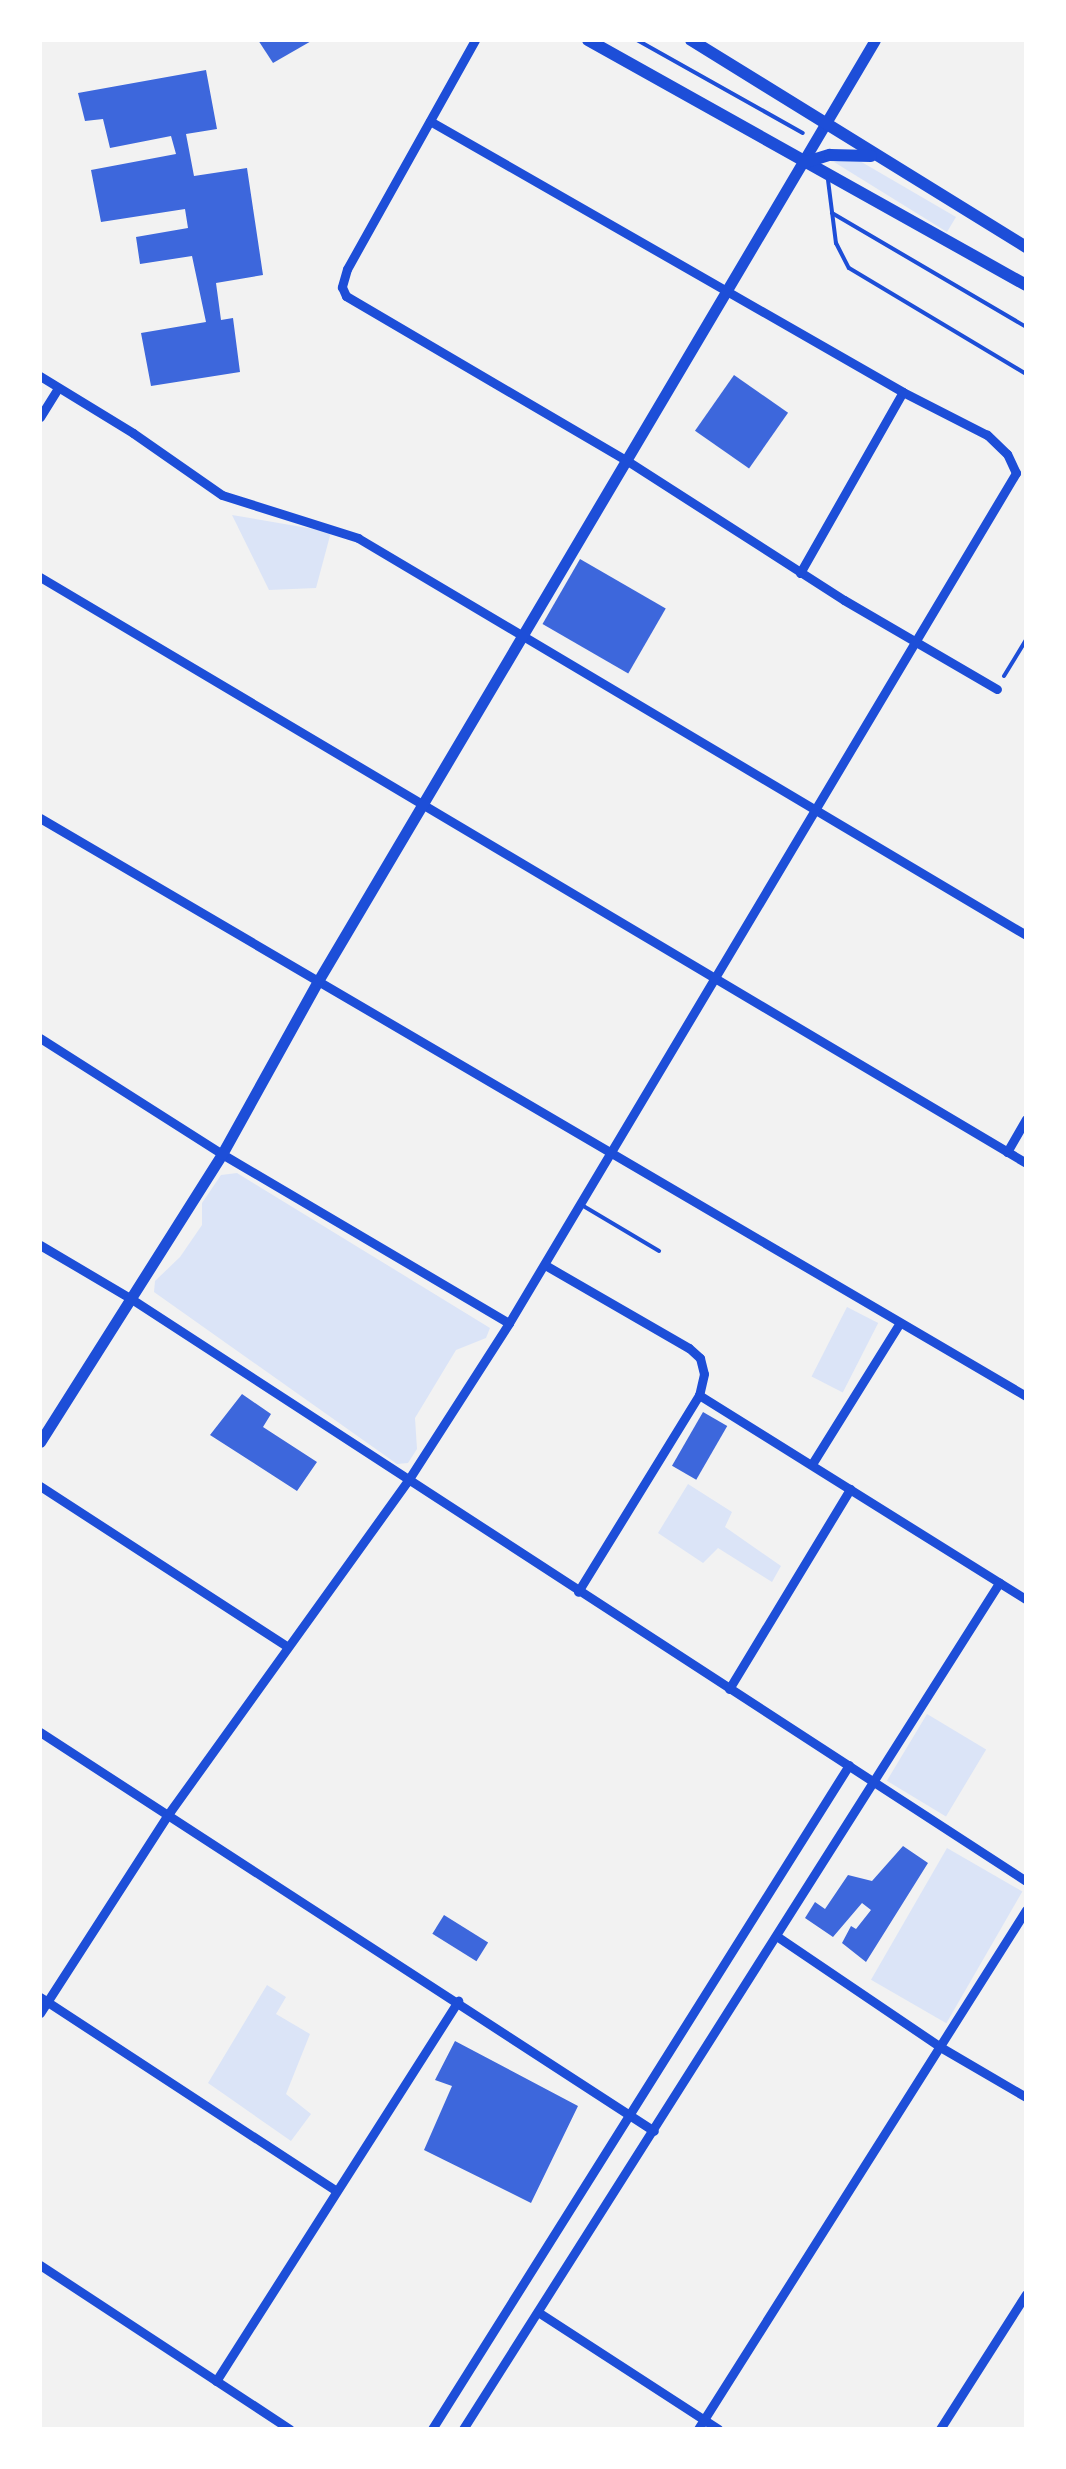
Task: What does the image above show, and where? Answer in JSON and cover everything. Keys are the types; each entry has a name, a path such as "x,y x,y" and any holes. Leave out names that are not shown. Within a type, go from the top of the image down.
{"main road":[{"path":"588,40 1026,285"},
{"path":"691,40 829,122 883,161 1026,248"},
{"path":"803,163 830,155 861,154 883,161"}],"street":[{"path":"475,40 347,269 342,287 346,296 626,460 800,572 996,689"},
{"path":"40,1442 222,1154 318,981 875,40"},
{"path":"40,2013 44,1999 169,1812 407,1482 509,1323 913,640 1015,478 1012,461 988,436 903,392 430,121"},
{"path":"40,376 222,494 358,538 1026,935"},
{"path":"40,417 58,388"},
{"path":"800,572 903,392"},
{"path":"40,577 422,808 1026,1164"},
{"path":"40,818 1026,1396"},
{"path":"40,1038 222,1154 509,1323"},
{"path":"1007,1152 1026,1119"},
{"path":"40,1245 130,1298 407,1482 1026,1881"},
{"path":"545,1265 697,1354 704,1374 700,1395 578,1592"},
{"path":"812,1464 899,1324"},
{"path":"700,1395 1026,1600"},
{"path":"40,1486 286,1646"},
{"path":"729,1689 850,1488"},
{"path":"463,2429 999,1583"},
{"path":"40,1732 169,1812 654,2131"},
{"path":"432,2429 848,1765"},
{"path":"700,2424 1026,1910"},
{"path":"778,1937 942,2048 1026,2097"},
{"path":"44,1999 336,2191"},
{"path":"216,2381 458,2000"},
{"path":"40,2265 290,2429"},
{"path":"940,2429 1026,2294"},
{"path":"538,2312 700,2424 718,2429"}],"lane":[{"path":"830,155 837,249 849,268 1026,374"},
{"path":"832,213 1026,327"},
{"path":"580,1204 660,1252"}],"path":[{"path":"637,40 817,142"},
{"path":"996,689 1026,640"}],"shaded area":[{"path":"853,157 956,217 947,232 834,162"},
{"path":"232,515 331,532 316,588 269,590"},
{"path":"237,1173 490,1328 486,1338 456,1350 415,1418 417,1449 408,1463 397,1464 154,1292 155,1281 180,1257 202,1225 202,1203 221,1175"},
{"path":"847,1307 878,1323 843,1392 812,1376"},
{"path":"688,1484 732,1512 725,1527 781,1566 772,1582 718,1548 703,1563 658,1533"},
{"path":"927,1714 986,1750 946,1816 887,1781"},
{"path":"947,1848 1022,1892 946,2023 871,1980"},
{"path":"267,1985 286,1997 276,2014 310,2034 286,2094 311,2114 291,2141 208,2083"}],"building":[{"path":"258,40 313,40 273,63"},
{"path":"206,70 217,129 186,134 194,176 247,168 263,275 216,283 221,320 233,318 240,372 151,386 141,333 206,322 192,256 140,264 136,237 188,228 185,209 101,222 91,170 176,154 171,136 110,148 103,119 85,121 78,93"},
{"path":"734,375 788,413 749,469 695,431"},
{"path":"580,559 666,608 628,673 542,624"},
{"path":"242,1394 271,1414 263,1427 317,1462 297,1491 210,1435"},
{"path":"703,1412 727,1426 696,1480 672,1466"},
{"path":"903,1846 928,1863 866,1962 842,1943 851,1926 856,1929 871,1910 862,1903 833,1937 805,1918 815,1902 825,1909 848,1875 872,1881"},
{"path":"444,1915 488,1943 476,1961 432,1934"},
{"path":"455,2041 578,2106 531,2203 424,2150 452,2086 435,2080"}]}
